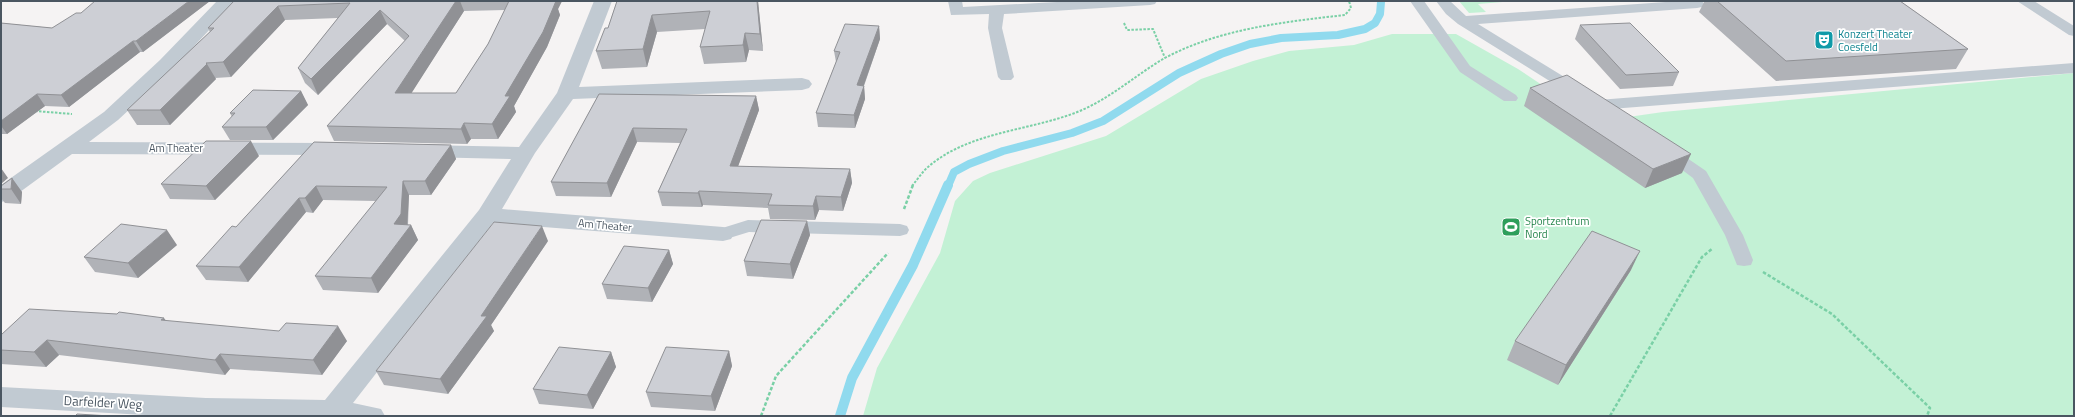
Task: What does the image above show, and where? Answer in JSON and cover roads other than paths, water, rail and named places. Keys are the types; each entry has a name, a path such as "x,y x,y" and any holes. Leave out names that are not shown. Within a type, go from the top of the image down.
{"street":[{"path":"1,195 111,116 167,64 227,1"},
{"path":"332,411 487,215 525,153 567,93 603,1"},
{"path":"567,93 802,84"},
{"name":"Am Theater","path":"67,148 358,150"},
{"path":"406,151 525,153"},
{"name":"Am Theater","path":"487,215 723,234"},
{"name":"Darfelder Weg","path":"1,397 206,408 332,411 372,416"}],"lane":[{"path":"955,1 956,12 1150,1"},
{"path":"1417,1 1465,69 1510,98"},
{"path":"1444,1 1451,11 1463,21 1618,118"},
{"path":"2024,1 2074,32"},
{"path":"1463,21 1697,4"},
{"path":"997,10 995,28 1006,77"},
{"path":"1598,105 2074,68"},
{"path":"1656,145 1700,175 1734,235 1744,260"},
{"path":"723,234 748,226 900,230"}],"waterway":[{"path":"948,186 954,172 969,164 1003,151 1072,133 1103,121 1179,73 1221,54 1250,44 1281,38 1338,35 1365,29 1375,23 1380,14 1381,2"},
{"path":"840,416 852,378 913,265 948,185"}],"place":[{"name":"Konzert Theater Coesfeld","path":"1824,40"},
{"name":"Sportzentrum Nord","path":"1511,227"}]}
